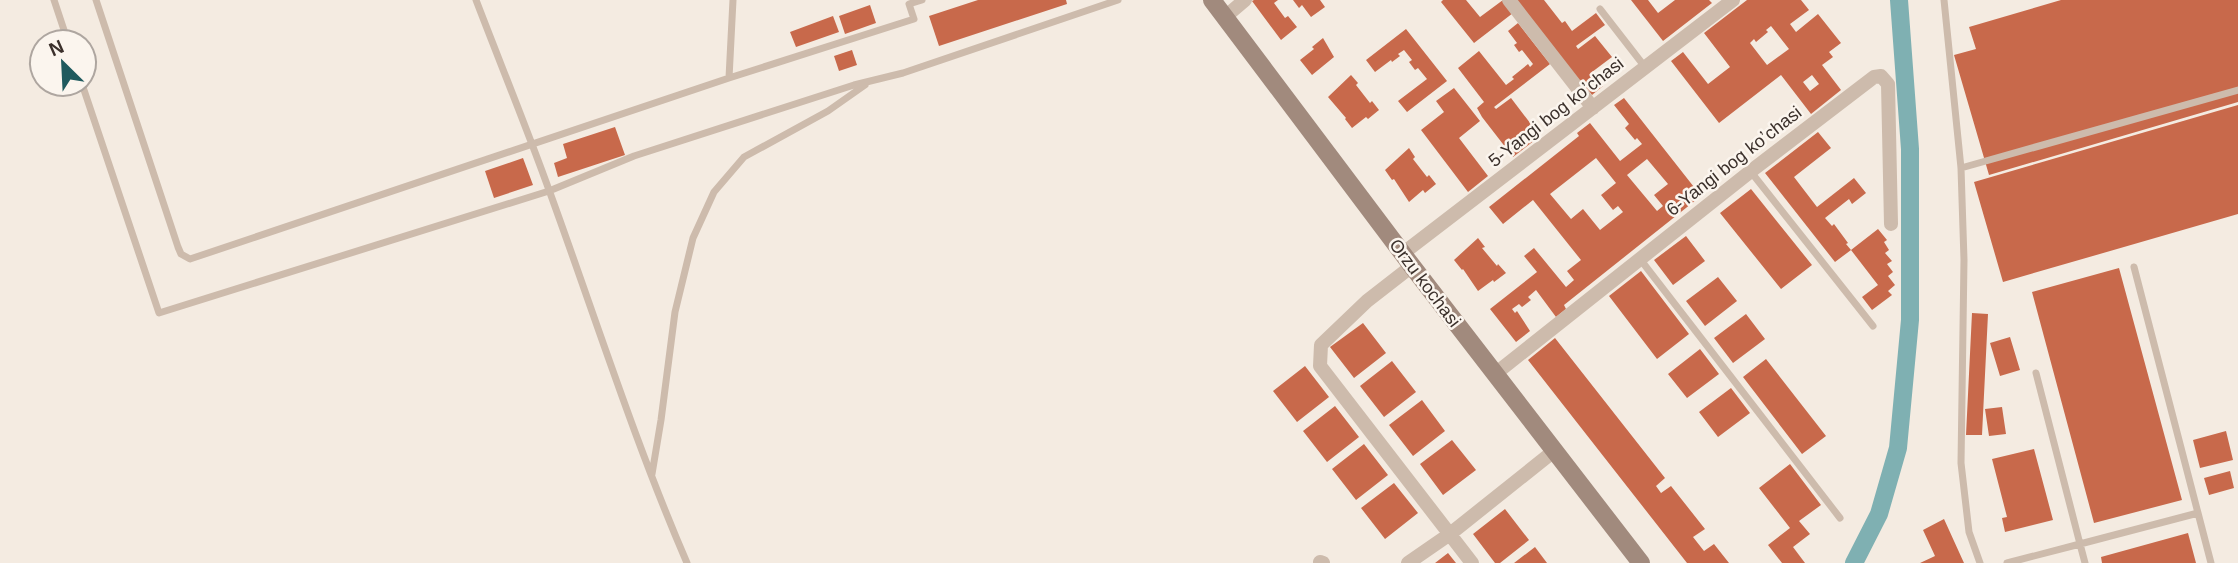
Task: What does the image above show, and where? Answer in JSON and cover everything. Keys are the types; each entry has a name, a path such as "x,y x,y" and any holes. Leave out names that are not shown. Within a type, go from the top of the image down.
{"main road":[{"name":"Orzu kochasi","path":"1212,0 1407,260 1641,563"}],"street":[{"path":"1225,17 1245,0"},
{"path":"1509,0 1593,108"},
{"name":"5-Yangi bog koʼchasi","path":"1472,563 1320,366 1321,345 1407,260 1593,108 1733,0"},
{"name":"6-Yangi bog koʼchasi","path":"1495,374 1751,171 1874,77 1881,76 1888,84 1891,224"},
{"path":"1408,563 1450,534 1555,451"}],"lane":[{"path":"54,0 63,28"},
{"path":"96,0 178,247 181,254 190,259 531,143 914,19 909,4 922,0"},
{"path":"476,0 687,563"},
{"path":"729,78 733,0"},
{"path":"87,98 159,313 549,191 634,156 902,73 1118,0"},
{"path":"1944,0 1961,168 1964,260 1961,463 1969,532 1980,563"},
{"path":"1600,9 1645,67"},
{"path":"652,474 675,312 693,238 714,192 744,157 828,111 871,81"},
{"path":"1961,168 2238,90"},
{"path":"1751,171 1873,326"},
{"path":"1640,259 1840,518"},
{"path":"2134,267 2211,563"},
{"path":"2036,373 2085,563"},
{"path":"2007,563 2198,513"}],"building":[{"path":"978,0 1066,0 1067,4 939,46 929,16"},
{"path":"1278,0 1274,3 1285,18 1288,16 1297,27 1281,40 1252,1"},
{"path":"1293,0 1320,0 1325,7 1311,17 1302,5 1299,8"},
{"path":"1466,0 1480,17 1503,0 1513,13 1474,43 1441,2"},
{"path":"1516,0 1544,0 1572,31 1596,13 1605,25 1576,46 1578,49 1595,36 1612,57 1592,72 1603,86 1592,95"},
{"path":"1631,0 1648,0 1658,13 1675,0 1709,0 1712,3 1663,41"},
{"path":"1747,0 1801,0 1809,10 1790,24 1796,32 1818,14 1841,43 1829,52 1833,57 1822,65 1841,90 1811,114 1781,75 1719,123 1671,61 1683,52 1708,84 1730,67 1704,33","holes":["1771,26 1789,49 1767,65 1750,43 1754,39 1756,42","1812,75 1819,84 1810,91 1803,82"]},
{"path":"2061,0 2238,0 2238,102 1989,175 1954,55 1976,49 1969,27"},
{"path":"870,5 876,23 845,34 839,16"},
{"path":"833,16 839,32 796,47 790,32"},
{"path":"1518,23 1550,64 1494,107 1496,109 1511,98 1540,136 1513,157 1482,117 1477,108 1484,102 1458,68 1479,51 1506,85 1528,64 1530,67 1533,64 1522,50 1519,52 1514,45 1517,43 1508,31"},
{"path":"1406,29 1447,81 1407,112 1398,101 1427,79 1418,68 1415,70 1409,62 1412,60 1404,50 1398,54 1400,56 1375,72 1366,60"},
{"path":"1323,38 1334,57 1312,75 1300,60"},
{"path":"852,50 857,65 839,71 834,56"},
{"path":"1351,75 1370,103 1372,101 1379,110 1352,128 1328,97"},
{"path":"1454,88 1480,121 1459,138 1488,176 1468,192 1421,130 1444,112 1436,101"},
{"path":"1624,98 1701,196 1564,305 1566,309 1556,317 1536,290 1528,297 1531,300 1522,307 1519,304 1512,309 1515,313 1517,311 1530,331 1516,342 1490,309 1537,272 1524,256 1534,248 1566,287 1574,280 1567,271 1581,260 1533,200 1503,224 1489,207 1579,136 1577,133 1590,123 1620,161 1642,144 1625,128 1629,124 1614,105","holes":["1596,158 1616,183 1601,195 1613,210 1618,206 1623,212 1600,230 1583,209 1571,219 1550,194","1647,159 1668,184 1654,195 1663,206 1657,211 1627,175"]},
{"path":"2238,105 2238,214 2003,282 1974,182"},
{"path":"615,127 625,155 558,177 554,163 567,158 563,144"},
{"path":"1818,132 1831,148 1794,177 1817,207 1854,178 1866,193 1852,204 1849,199 1825,218 1832,226 1834,224 1851,250 1835,262 1765,173"},
{"path":"1409,148 1415,157 1413,159 1436,184 1425,193 1423,190 1409,202 1385,170"},
{"path":"523,158 533,185 494,198 485,171"},
{"path":"1751,189 1812,265 1781,289 1720,213"},
{"path":"1878,229 1887,240 1884,242 1889,250 1885,253 1892,261 1887,264 1893,272 1888,276 1895,285 1888,291 1892,295 1872,310 1862,297 1878,285 1851,250"},
{"path":"1686,236 1705,261 1673,285 1654,260"},
{"path":"1478,238 1485,247 1482,248 1506,273 1478,291 1454,260"},
{"path":"2119,268 2182,500 2094,523 2032,292"},
{"path":"1641,271 1689,334 1657,359 1609,296"},
{"path":"1718,277 1737,301 1705,326 1686,301"},
{"path":"1972,313 1988,314 1982,435 1966,435"},
{"path":"1746,314 1765,339 1733,363 1714,338"},
{"path":"1363,323 1386,353 1354,378 1330,347"},
{"path":"2010,337 2020,370 2000,376 1990,343"},
{"path":"1555,338 1665,478 1656,486 1661,493 1671,486 1705,529 1693,537 1704,551 1714,544 1729,563 1687,563 1528,360"},
{"path":"1700,349 1719,374 1687,398 1668,374"},
{"path":"1766,359 1826,436 1802,454 1743,377"},
{"path":"1392,361 1416,392 1384,417 1360,386"},
{"path":"1305,366 1329,397 1297,422 1273,391"},
{"path":"1731,388 1750,413 1718,437 1699,412"},
{"path":"1422,400 1445,431 1413,456 1389,425"},
{"path":"1335,406 1359,437 1327,462 1303,431"},
{"path":"2002,407 2006,434 1989,436 1985,409"},
{"path":"2226,431 2233,460 2200,468 2193,440"},
{"path":"1452,440 1476,470 1443,495 1420,464"},
{"path":"1364,444 1388,475 1356,500 1332,469"},
{"path":"2034,449 2053,520 2005,532 2002,518 2007,517 1992,459"},
{"path":"1790,464 1821,505 1799,521 1810,534 1793,547 1805,563 1782,563 1768,545 1790,528 1759,488"},
{"path":"2230,471 2234,488 2209,495 2204,478"},
{"path":"1394,483 1418,513 1385,539 1361,508"},
{"path":"1505,509 1529,540 1500,563 1495,563 1473,534"},
{"path":"1944,519 1964,563 1920,563 1935,556 1923,530"},
{"path":"2188,533 2196,563 2102,563 2101,557"},
{"path":"1535,547 1547,563 1514,563"},
{"path":"1448,553 1456,563 1435,563"}],"waterway":[{"path":"1854,563 1879,514 1898,448 1910,320 1910,149 1899,0"}]}
